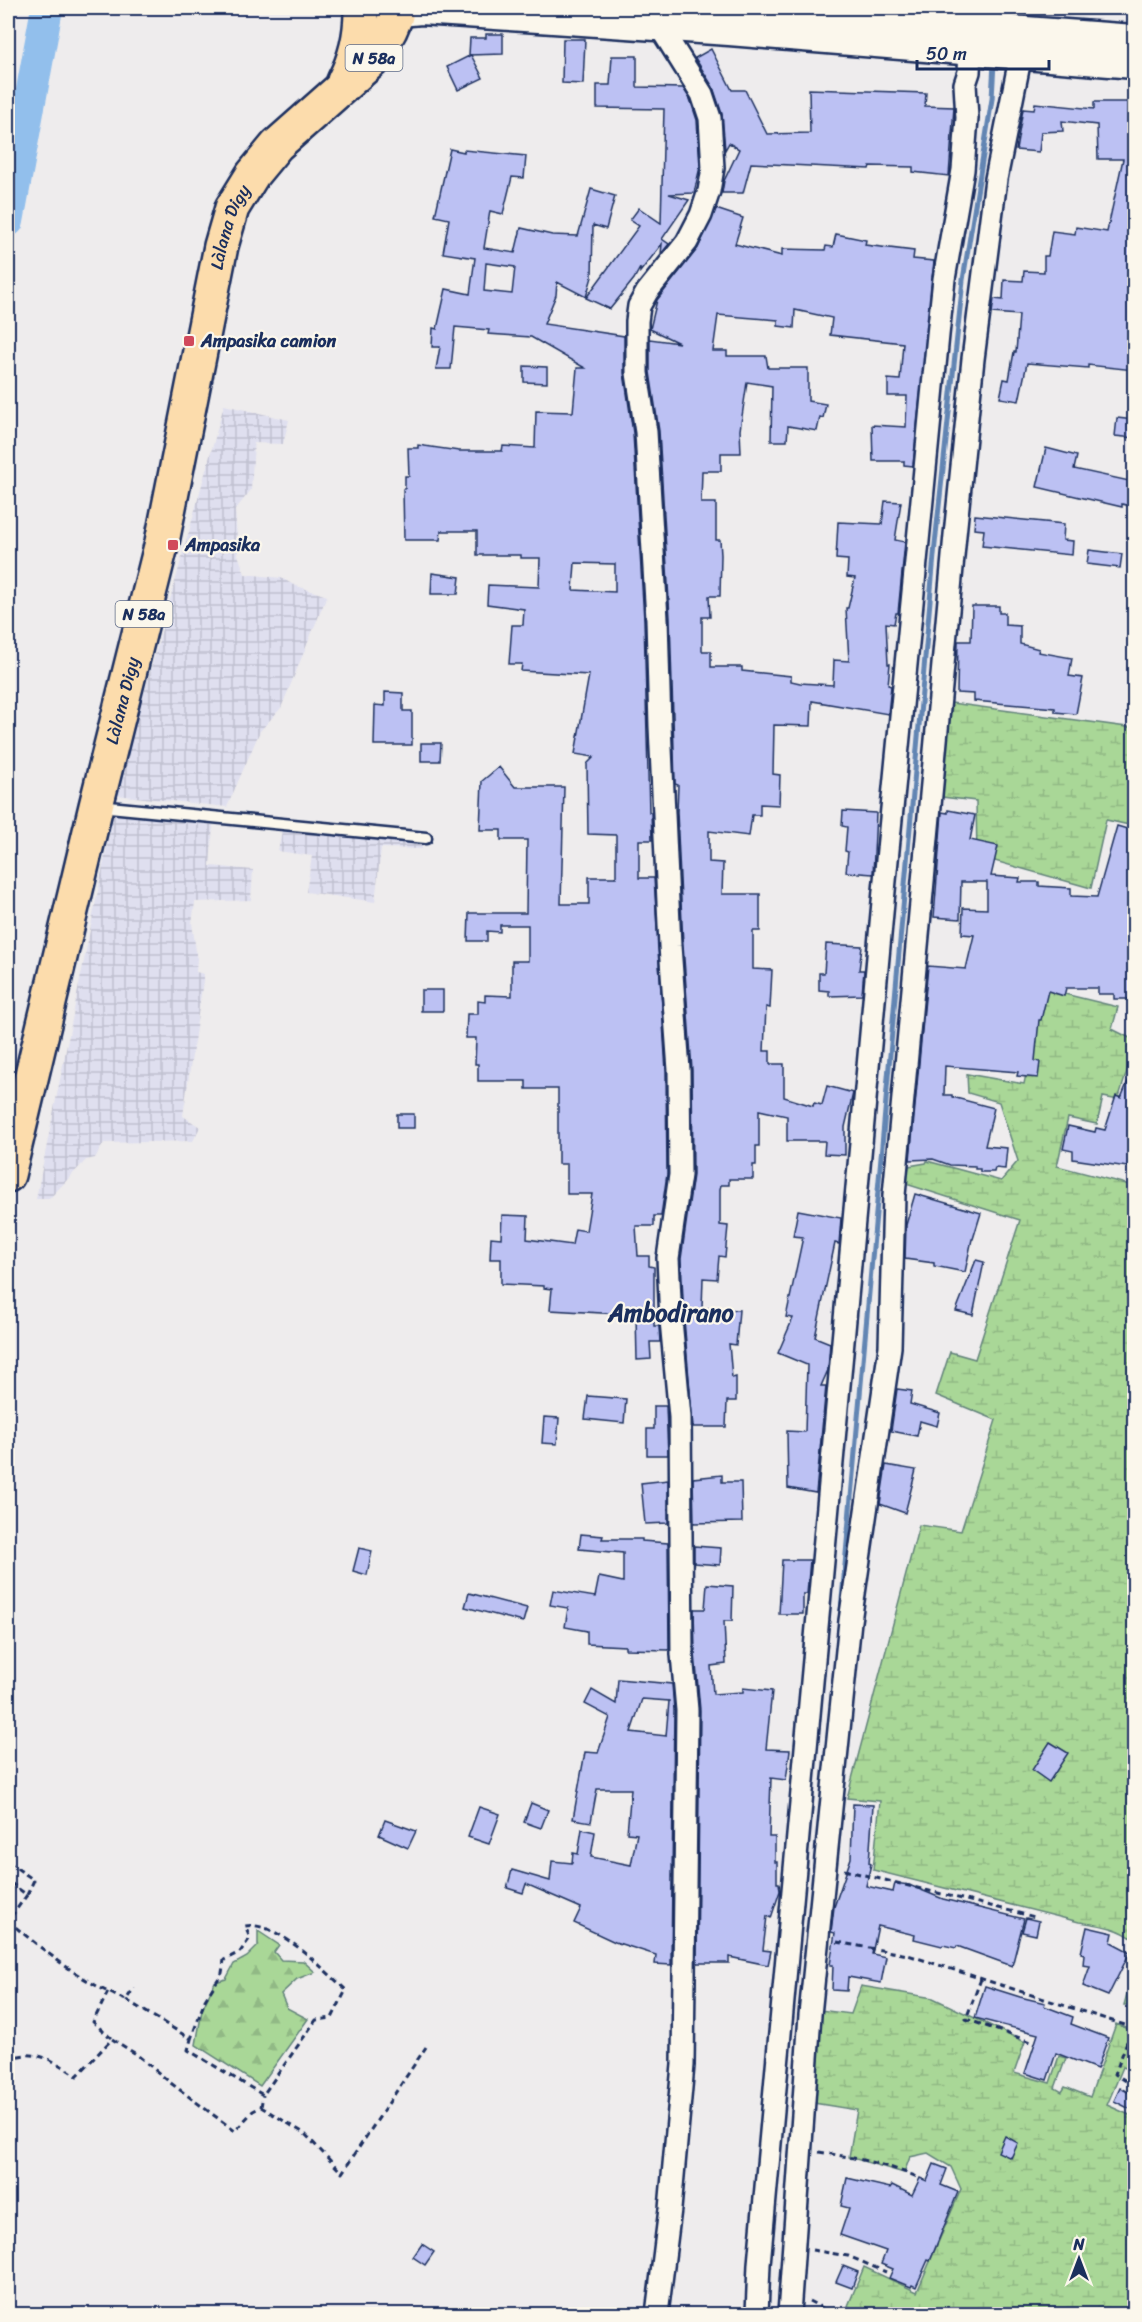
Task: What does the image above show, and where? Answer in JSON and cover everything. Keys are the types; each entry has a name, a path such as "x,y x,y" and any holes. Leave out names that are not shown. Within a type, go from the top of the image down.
{"main road":[{"path":"711,8 1019,42 1134,39"},
{"path":"361,9 377,21 386,21 400,12 421,10 660,27 970,38"},
{"name":"N 58a","path":"340,89 357,49 361,28 361,9"},
{"name":"N 58a","path":"340,89 373,60 400,12"},
{"path":"1019,42 1134,64"},
{"name":"Làlana Digy","path":"8,1175 162,542 221,246 232,208 253,174 277,145 340,89"}],"street":[{"path":"657,2314 670,2209 683,2065 687,1710 682,1654 680,1417 668,1258 680,1175 679,1070 660,726 657,619 646,432 638,372 637,321 639,306 647,292 687,242 701,215 709,191 713,168 710,118 702,94 660,27"},
{"path":"757,2314 760,2252 885,891 944,279 963,170 967,118 965,84 969,72 970,38"},
{"path":"789,2314 818,1939 850,1621 890,1347 895,1184 955,535 996,179 1019,42"}],"lane":[{"path":"96,806 426,837"}],"path":[{"path":"8,1862 34,1880 27,1895 8,1921 54,1958 191,2039"},
{"path":"825,1865 1035,1917"},
{"path":"8,1881 27,1895"},
{"path":"261,2107 262,2096 316,2020 332,2018 346,1990 298,1946 257,1924 245,1926 250,1938 240,1952 224,1960 222,1973 205,2000 188,2050 262,2096"},
{"path":"818,1939 908,1955 1133,2028 1115,2074 1126,2081"},
{"path":"981,1978 966,2019 1034,2043"},
{"path":"126,2000 134,1988"},
{"path":"108,1992 93,2022 112,2039 136,2054 235,2131 253,2111 261,2107"},
{"path":"8,2060 19,2055 42,2055 77,2076 112,2039"},
{"path":"261,2107 304,2133 342,2173 426,2047"},
{"path":"800,2150 847,2157 903,2171 917,2177"},
{"path":"793,2246 848,2256 886,2272"},
{"path":"790,2291 834,2314"}],"shaded area":[{"path":"224,405 289,420 283,444 254,443 251,490 235,510 238,555 245,574 281,578 327,596 281,708 260,731 227,807 116,795"},
{"path":"114,811 213,825 210,866 253,870 251,900 195,902 192,923 197,958 196,972 204,974 183,1116 200,1127 193,1141 104,1143 95,1158 86,1160 49,1199 36,1199"},
{"path":"283,826 421,840 422,849 381,848 375,902 306,892 312,856 278,851"}],"green space":[{"path":"951,703 1134,728 1134,826 1106,820 1091,888 977,856 976,801 942,797"},
{"path":"1044,989 1118,1007 1112,1029 1134,1040 1134,1049 1118,1100 1103,1097 1097,1124 1068,1118 1057,1166 1134,1186 1134,1940 1108,1927 1079,1922 873,1870 880,1801 847,1798 919,1525 961,1531 996,1420 936,1395 950,1352 975,1359 1020,1220 906,1184 909,1166 927,1161 1001,1181 1018,1161 999,1102 968,1093 967,1074 1024,1084"},
{"path":"258,1931 279,1945 274,1952 281,1960 303,1961 315,1972 297,1979 281,1994 287,2008 308,2019 260,2086 196,2045 202,2010 215,1982 226,1979 234,1964 247,1957 258,1946"},
{"path":"1134,1968 1134,2005 1124,2005"},
{"path":"861,1986 933,1998 1025,2042 1014,2073 1050,2083 1059,2056 1066,2058 1055,2088 1062,2092 1065,2087 1090,2097 1116,2024 1134,2031 1134,2071 1123,2067 1107,2105 1134,2117 1134,2314 863,2314 848,2306 864,2267 917,2292 961,2189 951,2167 928,2153 910,2157 904,2173 849,2157 857,2110 814,2103 820,2010 851,2014"}],"building":[{"path":"486,34 503,34 503,54 469,55 470,38 486,38"},
{"path":"563,39 585,39 583,84 562,83"},
{"path":"711,49 732,90 745,90 767,134 810,133 809,89 926,93 925,106 954,107 949,176 913,172 913,167 870,166 869,169 751,163 743,193 722,193 724,181 739,149 729,143 725,150 722,114 713,87 695,58"},
{"path":"471,55 483,78 458,90 447,67"},
{"path":"612,56 637,56 637,87 683,88 690,99 697,120 700,167 694,193 669,194 689,200 662,239 669,244 661,254 662,244 640,272 640,268 610,309 586,298 639,226 630,220 639,208 661,223 664,109 597,108 597,85 610,85"},
{"path":"1094,102 1134,102 1134,215 1131,234 1134,235 1134,370 1088,365 1088,368 1027,363 1019,401 1000,398 1004,379 1009,380 1014,352 1016,352 1019,315 992,313 994,299 1003,300 1004,280 1023,281 1024,271 1044,272 1044,256 1048,256 1052,231 1075,234 1076,227 1107,232 1123,159 1098,159 1097,125 1062,121 1063,131 1041,132 1039,152 1016,150 1023,109 1034,110 1035,103 1094,109"},
{"path":"450,149 526,156 524,178 512,177 503,214 490,211 484,248 515,253 521,228 552,235 578,236 591,189 615,196 606,229 593,225 592,277 586,297 557,282 556,295 544,324 624,336 624,373 633,433 644,620 649,812 651,812 652,840 639,840 639,878 654,878 666,1071 667,1174 661,1216 654,1216 654,1226 636,1226 638,1256 649,1256 649,1266 654,1267 654,1326 659,1326 660,1342 650,1342 651,1359 637,1360 636,1315 550,1310 552,1289 544,1288 544,1286 501,1284 501,1259 490,1259 491,1237 501,1238 502,1215 528,1216 527,1239 572,1245 575,1229 586,1231 592,1194 567,1194 567,1164 558,1164 558,1089 526,1089 526,1081 478,1081 478,1064 475,1064 476,1038 466,1038 467,1014 478,1014 478,1001 485,1002 485,995 512,996 512,961 528,961 528,925 500,925 500,932 487,931 487,941 468,941 469,913 526,913 527,840 501,840 501,830 480,830 482,781 499,767 515,787 564,787 561,904 589,904 589,877 616,877 616,835 588,834 587,764 594,757 575,754 589,675 521,671 522,664 509,664 512,625 523,625 524,609 487,604 488,585 539,587 540,558 521,558 521,555 477,555 477,531 441,531 440,540 404,540 403,489 405,489 405,476 409,476 408,448 418,448 418,445 459,451 502,451 503,446 535,448 536,411 573,412 577,368 585,368 531,337 488,334 489,330 455,327 451,369 436,369 440,347 432,347 433,328 437,329 446,289 470,294 475,258 443,253 449,219 435,216","holes":["486,263 515,267 512,294 484,291","575,563 615,564 615,592 573,590"]},
{"path":"716,209 743,218 735,244 782,256 782,249 825,250 826,246 833,247 836,234 866,240 865,245 914,251 913,259 934,261 913,466 904,465 904,461 873,461 872,425 906,427 907,396 888,396 888,379 900,380 903,343 830,335 832,318 795,310 794,328 778,326 778,320 718,315 713,351 727,351 727,356 766,356 768,368 808,368 808,401 826,404 817,431 788,426 787,441 771,441 772,386 747,382 740,430 741,453 721,453 721,471 702,471 701,503 716,503 716,540 720,540 721,555 720,596 709,596 710,617 702,617 702,651 711,651 711,667 742,667 742,671 791,676 791,681 800,683 833,685 834,660 849,661 846,608 848,608 855,578 847,577 848,560 836,559 838,522 882,524 885,501 901,502 895,540 905,542 898,613 896,613 894,624 886,623 888,664 890,664 888,685 891,686 888,714 812,701 811,726 774,725 773,774 780,775 779,805 760,804 760,815 752,815 749,836 709,831 709,862 723,863 722,894 760,894 760,931 753,931 753,969 772,970 770,1008 766,1007 764,1051 770,1051 770,1064 784,1064 784,1097 813,1106 814,1103 822,1105 827,1086 853,1093 845,1127 845,1155 824,1154 825,1141 787,1141 787,1116 759,1110 759,1146 756,1146 753,1179 729,1179 729,1185 721,1185 720,1225 728,1226 725,1257 719,1256 717,1279 703,1278 702,1308 739,1310 736,1345 729,1344 732,1378 736,1377 736,1401 727,1401 726,1427 693,1427 681,1259 693,1175 692,1070 683,945 677,812 678,785 675,784 670,618 659,431 650,372 650,339 679,343 650,329 657,300 698,248"},
{"path":"524,366 547,367 547,383 524,382"},
{"path":"1117,418 1134,420 1134,438 1115,436"},
{"path":"1046,448 1077,456 1074,469 1134,482 1134,507 1122,504 1122,507 1037,487"},
{"path":"975,515 1064,524 1063,540 1073,541 1072,555 982,546 984,530 974,529"},
{"path":"1089,550 1122,554 1120,568 1087,564"},
{"path":"432,573 460,577 458,594 431,594"},
{"path":"972,606 999,606 999,613 1005,613 1005,625 1020,626 1020,644 1039,649 1038,652 1072,658 1069,676 1083,678 1076,714 1055,712 1055,708 974,701 974,694 957,693 958,641 971,641"},
{"path":"385,692 403,693 403,711 412,711 412,745 374,745 375,705 385,706"},
{"path":"421,743 441,743 440,761 421,761"},
{"path":"948,810 975,815 970,840 998,846 991,876 1020,878 1019,882 1039,882 1039,886 1071,888 1071,896 1097,897 1117,826 1134,831 1134,999 1114,999 1114,994 1098,994 1098,988 1066,988 1064,996 1048,991 1041,1020 1039,1020 1035,1061 1040,1062 1038,1078 1017,1076 1018,1072 945,1066 944,1095 952,1095 952,1097 994,1108 985,1146 1007,1148 1005,1169 995,1168 994,1172 980,1172 980,1169 975,1169 975,1166 950,1165 933,1159 910,1160 928,966 966,969 974,935 962,934 963,908 987,909 987,882 961,882 960,919 934,917 942,812 948,813"},
{"path":"843,811 876,813 873,874 846,872 847,827 842,826"},
{"path":"826,944 862,946 859,970 864,970 862,995 829,996 829,991 819,990 819,973 824,973"},
{"path":"421,990 443,990 443,1011 421,1011"},
{"path":"1134,1067 1134,1168 1073,1159 1073,1151 1063,1149 1068,1126 1095,1132 1096,1128 1105,1130 1116,1096 1121,1098"},
{"path":"397,1114 414,1114 414,1128 397,1128"},
{"path":"915,1194 981,1213 972,1239 965,1272 934,1266 934,1263 905,1259 906,1225"},
{"path":"798,1210 841,1218 839,1244 835,1243 815,1337 830,1343 828,1370 821,1386 826,1386 816,1493 788,1488 787,1431 805,1432 807,1365 778,1353 793,1318 786,1317 803,1237 793,1236"},
{"path":"976,1260 984,1262 973,1315 956,1311"},
{"path":"897,1389 912,1391 910,1404 940,1413 937,1426 920,1421 917,1436 891,1431"},
{"path":"588,1396 626,1399 624,1423 585,1419"},
{"path":"654,1406 666,1406 668,1455 647,1455 647,1429 654,1429"},
{"path":"544,1417 559,1418 557,1444 542,1443"},
{"path":"886,1465 916,1470 905,1513 880,1504"},
{"path":"722,1475 722,1482 741,1482 742,1522 694,1523 693,1478"},
{"path":"668,1480 668,1523 645,1524 641,1483"},
{"path":"581,1534 603,1536 602,1539 642,1539 642,1541 668,1543 669,1650 625,1649 625,1646 587,1644 587,1631 565,1627 568,1608 550,1605 553,1590 595,1597 599,1577 623,1582 623,1553 579,1549"},
{"path":"694,1546 721,1548 720,1565 694,1563"},
{"path":"359,1548 372,1551 367,1575 353,1571"},
{"path":"782,1560 810,1560 807,1594 803,1594 803,1614 779,1614"},
{"path":"707,1584 733,1586 732,1621 724,1621 726,1664 711,1666 713,1694 743,1692 743,1688 772,1691 766,1749 790,1750 786,1780 771,1778 769,1837 775,1837 775,1862 777,1862 777,1883 779,1883 780,1891 771,1918 767,1916 763,1950 771,1951 768,1965 729,1957 729,1963 697,1963 700,1710 694,1609 705,1609"},
{"path":"469,1593 527,1608 523,1622 465,1607"},
{"path":"618,1679 672,1684 674,1710 671,1965 655,1964 656,1955 615,1942 574,1923 581,1908 526,1884 523,1893 507,1888 512,1870 550,1881 552,1861 572,1863 573,1853 578,1854 582,1829 595,1832 591,1857 631,1865 637,1834 627,1833 631,1789 597,1789 591,1822 573,1819 585,1752 598,1753 610,1717 585,1704 592,1690 616,1704","holes":["642,1699 669,1701 666,1736 631,1732"]},
{"path":"1050,1742 1068,1753 1049,1782 1032,1770"},
{"path":"531,1803 548,1810 541,1828 524,1822"},
{"path":"853,1804 873,1805 869,1863 871,1864 866,1886 893,1892 895,1883 909,1885 943,1899 1024,1919 1012,1966 957,1946 956,1948 942,1946 914,1939 915,1935 878,1926 872,1954 886,1957 881,1983 848,1977 847,1991 832,1990 833,1965 830,1965 835,1933 831,1932 834,1907 851,1858"},
{"path":"479,1807 500,1814 489,1844 468,1837"},
{"path":"385,1820 416,1831 408,1848 379,1835"},
{"path":"1026,1918 1039,1921 1036,1935 1022,1932"},
{"path":"1087,1927 1113,1933 1111,1942 1130,1952 1108,1996 1083,1986 1090,1966 1083,1965 1084,1954 1081,1953"},
{"path":"985,1986 1045,2003 1044,2006 1073,2017 1071,2024 1108,2038 1097,2069 1056,2053 1047,2080 1025,2073 1038,2034 975,2018"},
{"path":"1120,2088 1134,2095 1134,2111 1114,2101"},
{"path":"1005,2136 1018,2143 1011,2158 998,2152"},
{"path":"934,2164 947,2169 941,2185 958,2192 930,2261 928,2260 916,2287 912,2285 911,2287 889,2278 893,2269 881,2264 886,2251 840,2235 849,2208 841,2206 847,2178 890,2188 892,2185 912,2195 920,2178 927,2181"},
{"path":"422,2244 434,2252 425,2265 413,2257"},
{"path":"843,2266 858,2272 852,2288 836,2282"}],"waterway":[{"path":"8,221 47,8"},
{"path":"993,19 994,8"},
{"path":"840,1622 935,544 963,280 992,99 994,62"}],"place":[{"name":"Ampasika camion","path":"189,341"},
{"name":"Ampasika","path":"173,545"}],"district":[{"name":"Ambodirano","path":"671,1313"}]}
